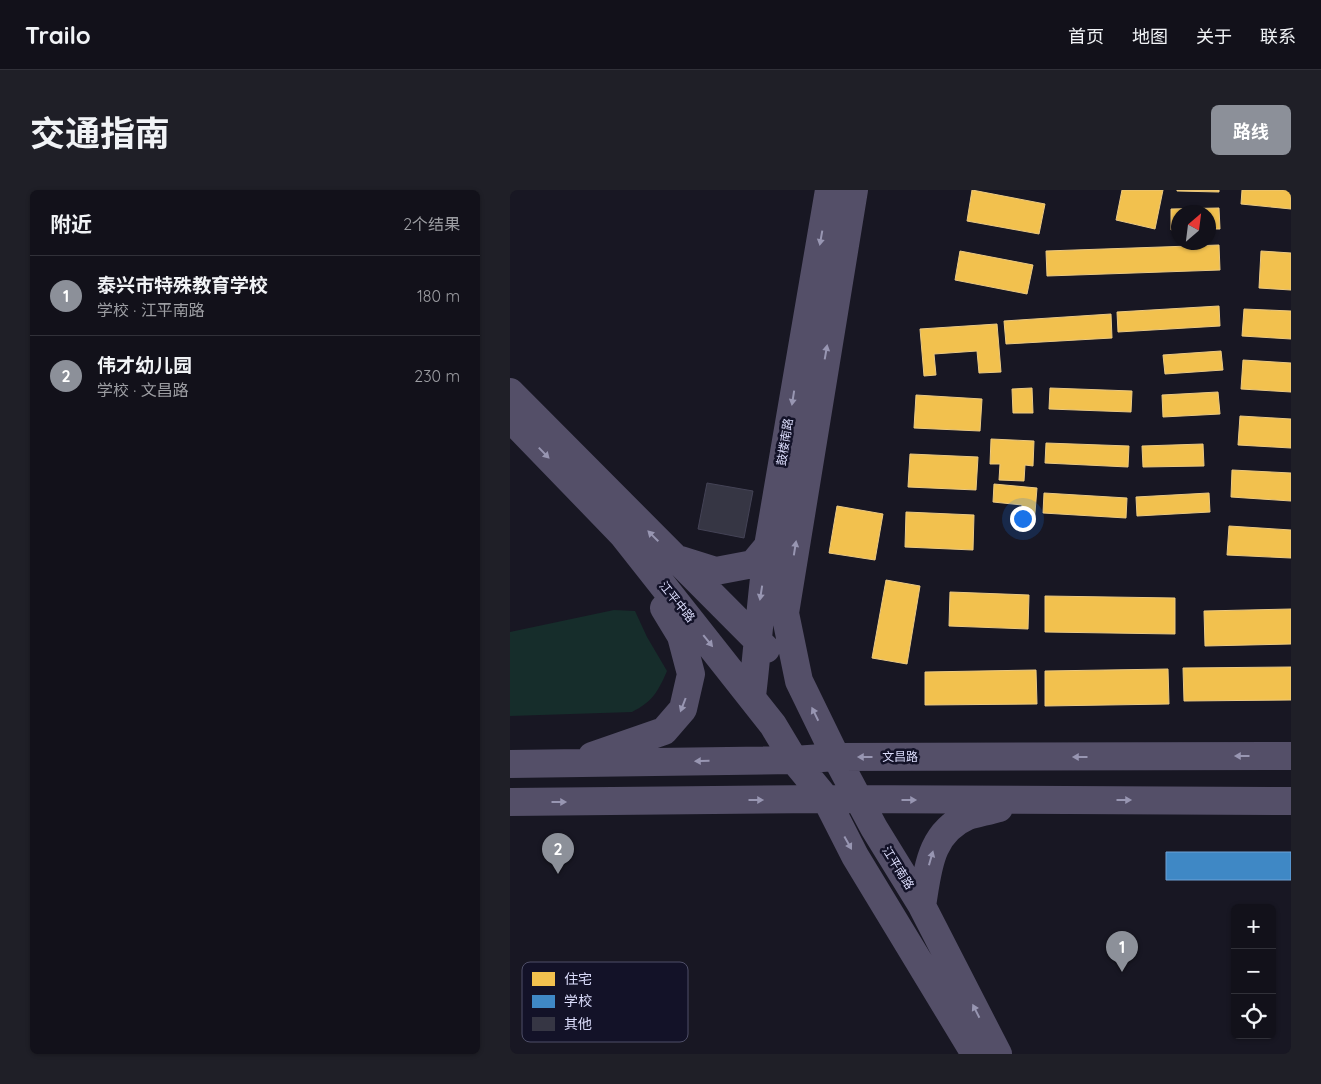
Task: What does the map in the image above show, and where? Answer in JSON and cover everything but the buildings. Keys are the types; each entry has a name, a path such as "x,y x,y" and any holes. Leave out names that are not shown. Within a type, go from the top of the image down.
{"main road":[{"name":"鼓楼南路","path":"752,696 759,641 759,604 830,190"},
{"path":"799,682 785,613 854,190"},
{"path":"510,392 799,682"},
{"name":"江平中路","path":"510,418 634,548 752,696 794,760 826,800"},
{"path":"677,559 716,571 753,564 768,546"},
{"path":"576,763 664,731 683,709 692,674 682,636 648,581 634,548"},
{"name":"江平南路","path":"799,682 874,828 922,906 998,1054"},
{"name":"文昌路","path":"510,764 794,760 836,757 1291,756"},
{"path":"826,800 856,856 975,1054"},
{"path":"510,802 826,800 1291,801"},
{"path":"922,906 931,854 948,829 968,816 1030,800"}],"green space":[{"path":"614,610 635,611 647,637 667,671 661,685 649,700 632,712 510,716 510,632"}],"place":[{"name":"伟才幼儿园","path":"558,874"},
{"name":"泰兴市特殊教育学校","path":"1122,972"}]}
